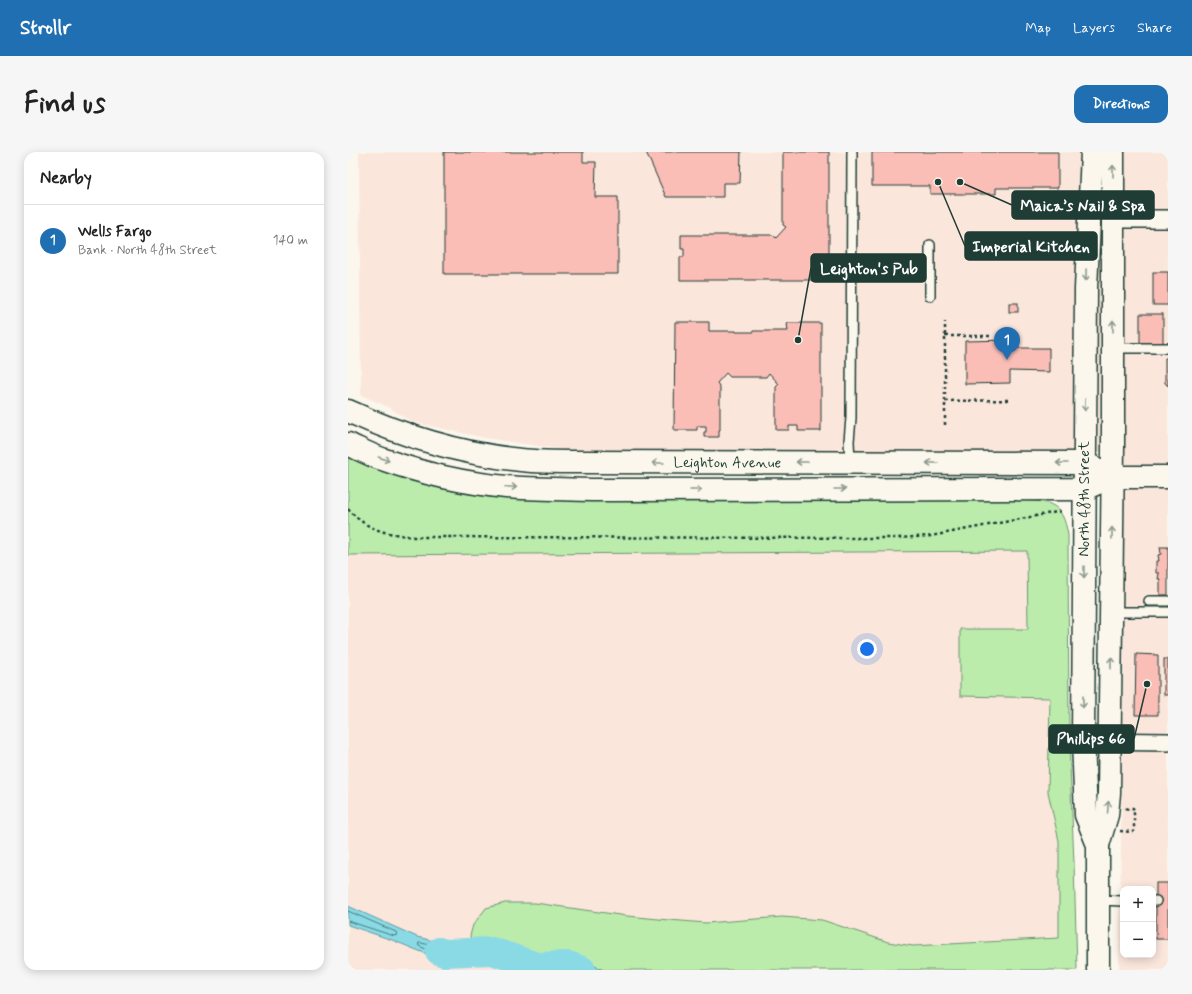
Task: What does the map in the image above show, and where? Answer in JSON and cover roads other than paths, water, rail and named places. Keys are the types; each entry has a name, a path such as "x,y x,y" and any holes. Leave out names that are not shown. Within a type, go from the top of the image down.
{"main road":[{"name":"North 48th Street","path":"1092,152 1086,267 1083,741 1086,815 1098,845"},
{"name":"North 48th Street","path":"1098,970 1098,845 1108,815 1110,793 1113,152"},
{"name":"Leighton Avenue","path":"348,411 435,444 459,450 521,460 579,462 1085,463 1112,476 1168,477"},
{"name":"Leighton Avenue","path":"348,444 381,458 425,472 465,481 506,487 592,490 1084,489 1112,476"}],"street":[{"path":"1113,219 1168,219"},
{"path":"1083,741 1168,742"}],"lane":[{"path":"850,462 852,152"},
{"path":"930,245 930,296"},
{"path":"1113,348 1168,348"},
{"path":"1149,601 1168,601"},
{"path":"1112,612 1168,612"},
{"path":"1098,900 1120,901"}],"water":[{"path":"348,906 417,937 476,951 541,954 578,958 603,970 571,970 486,959 434,957 392,940 348,925"}],"waterway":[{"path":"439,951 444,953 492,951 537,966 568,965 582,970"}],"place":[{"name":"Imperial Kitchen","path":"938,182"},
{"name":"Maica’s Nail & Spa","path":"960,182"},
{"name":"Leighton's Pub","path":"798,340"},
{"name":"Wells Fargo","path":"1007,360"},
{"name":"Phillips 66","path":"1147,684"}]}
